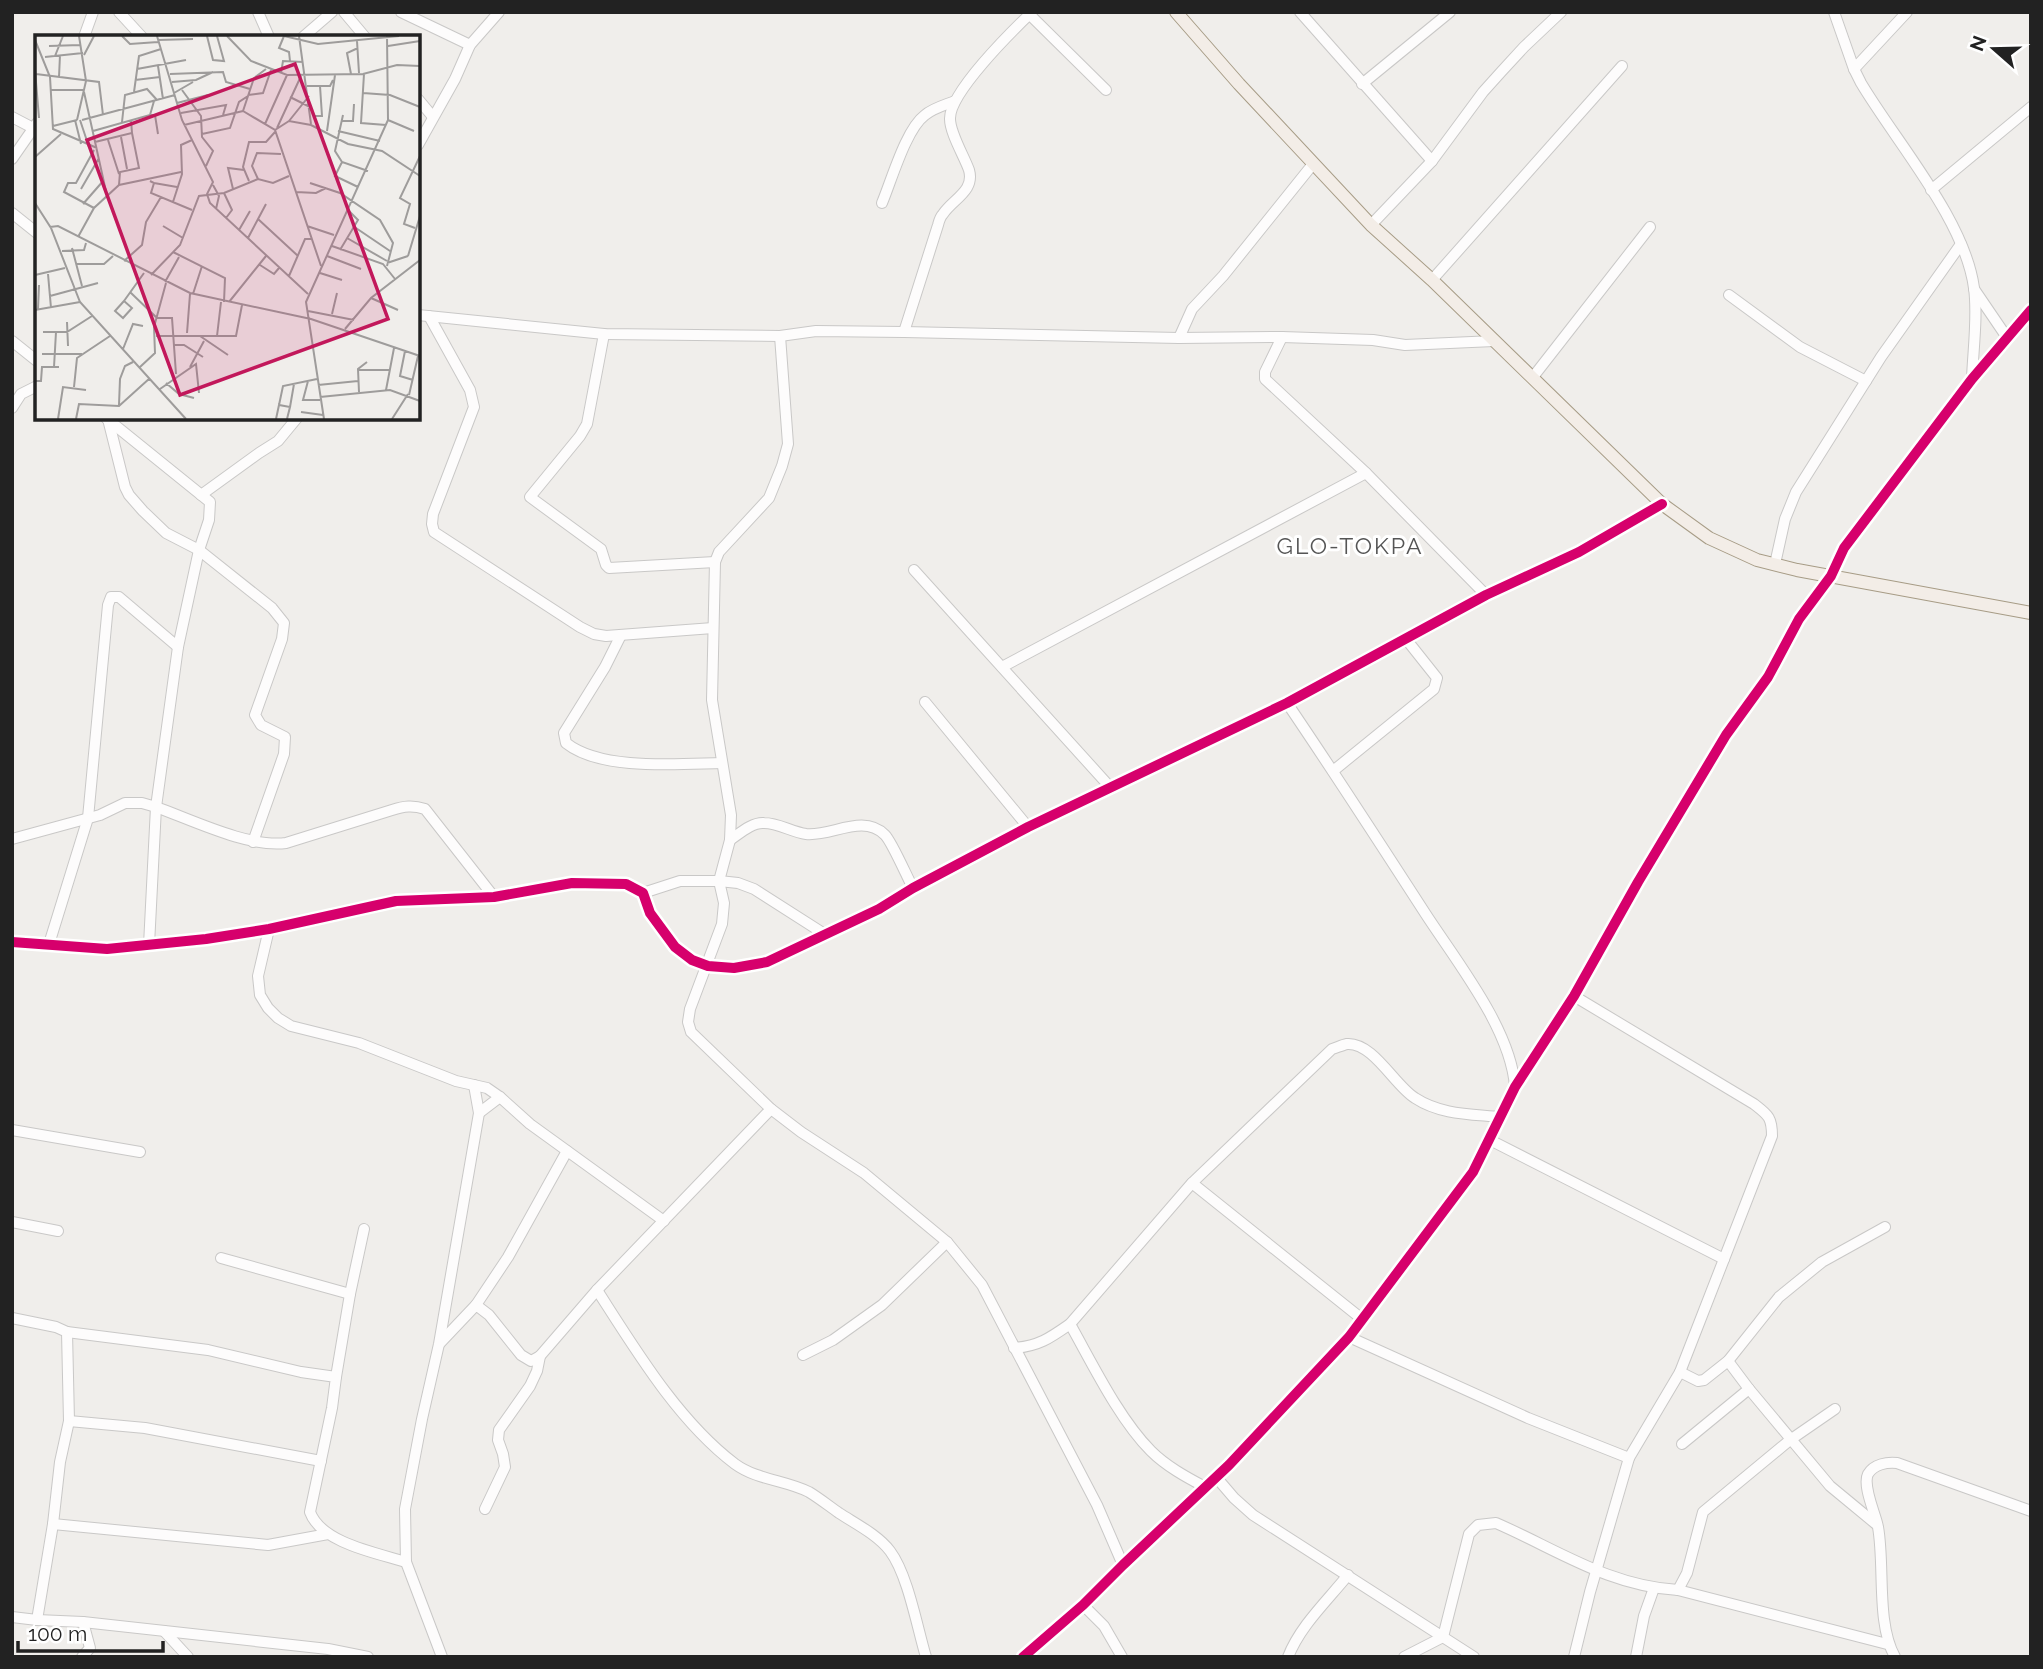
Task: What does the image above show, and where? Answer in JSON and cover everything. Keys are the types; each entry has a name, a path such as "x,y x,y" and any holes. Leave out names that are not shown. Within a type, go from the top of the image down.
{"main road":[{"path":"1176,12 1239,84 1371,225 1432,280 1662,504 1709,538 1744,555 1775,564 2031,613"}],"street":[{"path":"85,35 93,12"},
{"path":"119,12 140,35"},
{"path":"258,12 269,35"},
{"path":"305,35 332,12"},
{"path":"344,12 363,35"},
{"path":"401,12 415,15 470,45"},
{"path":"420,141 455,79 470,45 499,12"},
{"path":"1300,12 1432,161"},
{"path":"1362,84 1450,12"},
{"path":"1371,225 1432,161 1483,92 1561,12"},
{"path":"1834,12 1854,69 1872,102 1957,234 1969,264 1974,289 1972,379"},
{"path":"1854,69 1907,12"},
{"path":"904,332 938,225 943,214 968,188 971,175 949,117 955,101 969,79 1031,13 1106,90"},
{"path":"1432,280 1622,66"},
{"path":"420,101 433,117"},
{"path":"882,203 910,132 927,112 955,101"},
{"path":"1931,190 2031,107"},
{"path":"12,117 35,126 12,159"},
{"path":"1179,338 1192,309 1223,276 1313,164"},
{"path":"12,213 35,231"},
{"path":"1533,377 1650,227"},
{"path":"1775,564 1792,499 1866,381 1961,244"},
{"path":"1974,289 2006,336"},
{"path":"1728,295 1800,347 1866,381"},
{"path":"1023,1657 1083,1605 1229,1465 1349,1337 1473,1172 1515,1087 1574,996 1714,755 1768,677 1799,619 1831,576 1844,548 1972,379 2006,336 2031,310"},
{"path":"423,316 604,334 780,336 816,331 1179,338 1282,337 1373,340 1405,345 1494,341"},
{"path":"423,316 470,390 474,407 433,514 434,532 593,634 606,636 713,628"},
{"path":"604,334 587,424 530,497 601,549 609,568 715,562"},
{"path":"780,336 788,444 785,455 769,498 719,552 715,562 712,699 731,815 730,840 719,881 724,903 722,924 690,1009 688,1022 691,1032 771,1109 864,1173 947,1242 982,1285 1097,1505 1122,1565"},
{"path":"1282,337 1265,372 1265,379 1366,473 1486,595"},
{"path":"12,341 35,356"},
{"path":"12,408 21,394 35,387"},
{"path":"107,420 129,495 166,533 198,550 272,608 284,623 282,639 255,715 261,725 285,737 284,754 253,842"},
{"path":"108,420 210,502 211,511 198,550 178,647 156,807 149,945"},
{"path":"201,495 278,441 295,420"},
{"path":"1002,667 1366,473"},
{"path":"12,942 107,949 206,939 268,929 396,901 494,897 572,883 626,884 643,893 650,913 675,947 692,960 734,968 767,962 879,909 1028,827 1287,703 1486,595 1579,552 1662,504"},
{"path":"914,570 1110,787"},
{"path":"49,944 88,818 108,605 111,597 119,597 178,647"},
{"path":"621,635 606,667 564,733 566,743 576,751 618,762 722,763"},
{"path":"1333,771 1434,689 1437,678 1406,639"},
{"path":"925,702 1028,827"},
{"path":"1287,703 1466,973 1510,1056 1515,1087"},
{"path":"12,839 100,815 125,803 142,803 253,842 275,845 286,844 392,810 417,806 425,809 494,897"},
{"path":"730,840 763,822 805,834 818,834 858,825 870,828 884,835 913,888"},
{"path":"643,893 680,881 738,883 754,889 826,935"},
{"path":"268,929 258,976 260,995 278,1018 291,1026 359,1043 456,1081 487,1088 530,1124 664,1220"},
{"path":"1574,996 1754,1104 1769,1116 1772,1124 1772,1136 1680,1372 1629,1458 1574,1657"},
{"path":"1014,1348 1031,1347 1049,1339 1070,1324 1192,1183 1332,1049 1348,1044 1359,1046 1374,1057 1413,1097 1442,1111 1500,1117"},
{"path":"442,1657 406,1562 405,1509 439,1344 479,1113 474,1085"},
{"path":"479,1113 500,1097"},
{"path":"476,1305 489,1315 521,1355 530,1361 540,1356 597,1290 771,1109"},
{"path":"12,1129 140,1152"},
{"path":"1490,1140 1724,1259"},
{"path":"439,1344 476,1305 508,1257 567,1151"},
{"path":"1192,1183 1362,1319"},
{"path":"12,1222 58,1231"},
{"path":"1680,1372 1698,1381 1704,1380 1728,1361 1779,1297 1822,1262 1885,1227"},
{"path":"365,1229 350,1294 332,1408 310,1512 314,1522 328,1534 349,1545 406,1562"},
{"path":"803,1355 834,1340 882,1305 947,1242"},
{"path":"221,1258 350,1294"},
{"path":"597,1290 633,1346 689,1421 736,1464 763,1478 809,1492 890,1550 900,1569 926,1657"},
{"path":"12,1318 56,1327 67,1332 208,1350 300,1372 336,1377"},
{"path":"1070,1324 1134,1432 1162,1461 1205,1487"},
{"path":"37,1620 60,1462 69,1421 67,1332"},
{"path":"1349,1337 1528,1418 1629,1458"},
{"path":"485,1509 505,1467 498,1440 499,1430 530,1386 540,1356"},
{"path":"1728,1361 1830,1486 1878,1526"},
{"path":"1682,1444 1749,1389"},
{"path":"1678,1590 1687,1573 1703,1512 1790,1440 1835,1409"},
{"path":"69,1421 145,1428 321,1461"},
{"path":"1895,1657 1888,1644 1878,1526 1869,1499 1868,1474 1884,1462 1897,1462 2031,1511"},
{"path":"1216,1477 1253,1515 1474,1657"},
{"path":"1404,1657 1443,1637 1469,1534 1478,1525 1496,1523 1597,1572 1888,1644"},
{"path":"52,1524 268,1545 328,1534"},
{"path":"1288,1657 1312,1618 1348,1575"},
{"path":"1636,1657 1644,1616 1654,1588"},
{"path":"1083,1605 1104,1626 1122,1657"},
{"path":"12,1617 164,1631 368,1657"},
{"path":"83,1622 90,1648 100,1657"},
{"path":"164,1631 188,1657"},
{"path":"82,1657 90,1648"}],"cycle path":[{"path":"1023,1657 1083,1605 1229,1465 1349,1337 1473,1172 1515,1087 1574,996 1726,735 1768,677 1799,619 1831,576 1844,548 1972,379 2031,310"},
{"path":"12,942 107,949 206,939 269,929 396,901 494,897 572,883 626,884 643,893 650,913 675,947 692,960 708,966 734,968 767,962 879,909 1028,827 1287,703 1486,595 1579,552 1662,504"}],"district":[{"name":"GLO-TOKPA","path":"1350,545"}]}
